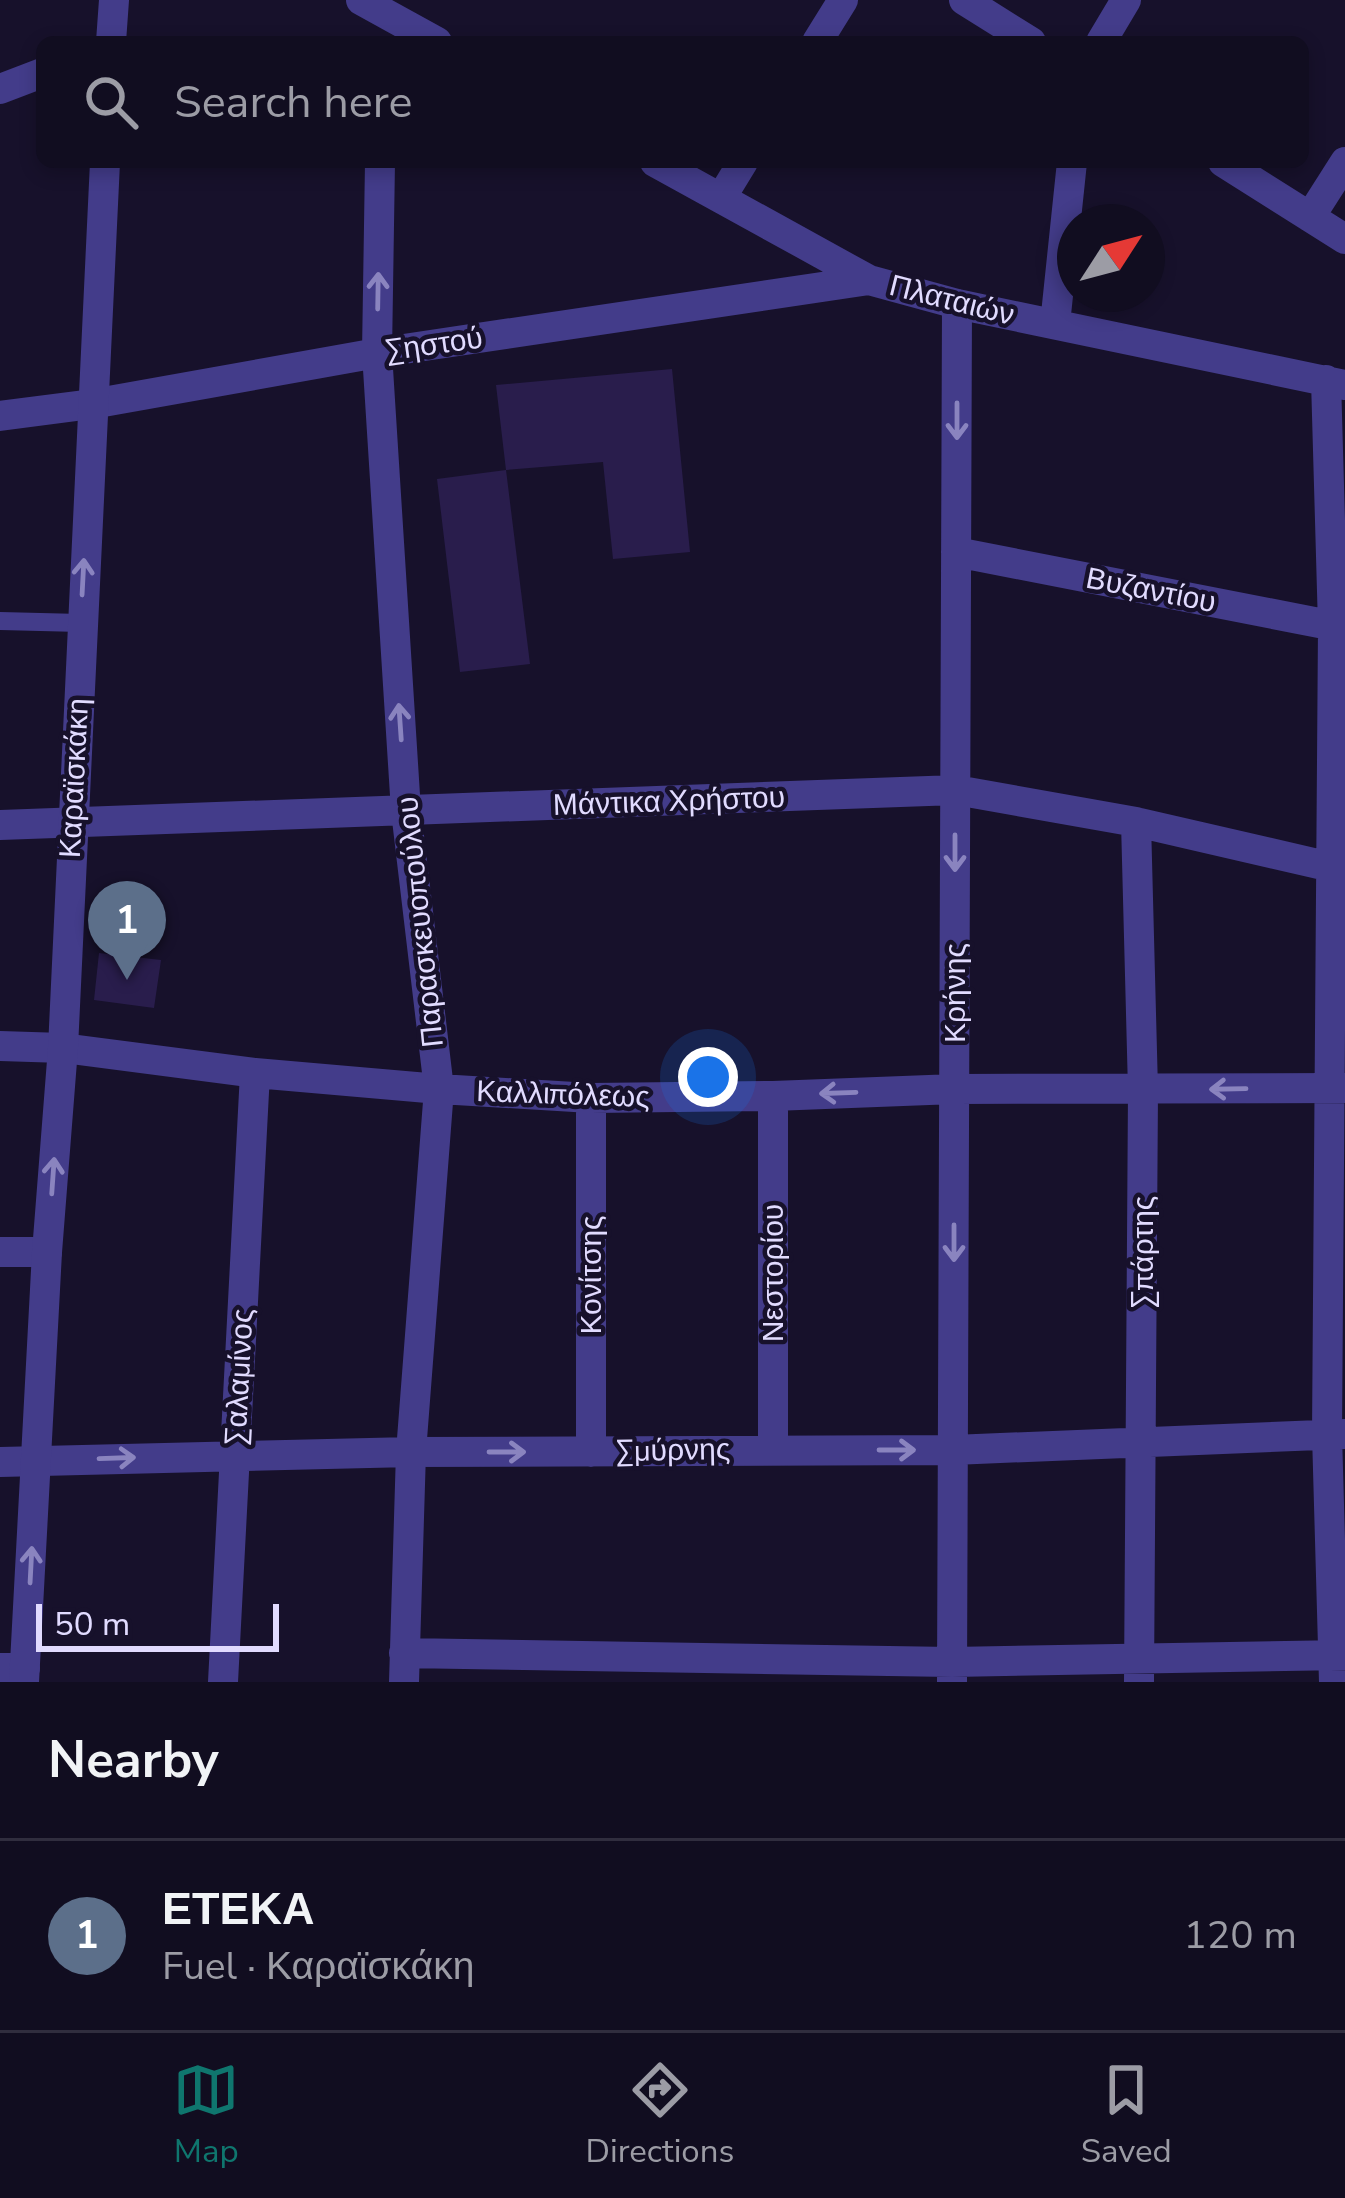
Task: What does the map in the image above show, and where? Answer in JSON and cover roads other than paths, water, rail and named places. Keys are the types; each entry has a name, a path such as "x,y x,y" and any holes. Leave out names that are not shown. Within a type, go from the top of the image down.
{"street":[{"path":"111,36 114,0"},
{"path":"821,36 843,0"},
{"path":"964,0 1021,36"},
{"path":"1105,36 1126,0"},
{"path":"376,18 422,36"},
{"path":"0,89 36,75"},
{"path":"1310,217 1345,162"},
{"name":"Καραϊσκάκη","path":"16,1673 36,1461 63,1048 105,168"},
{"name":"Παρασκευοπούλου","path":"380,168 376,353 406,812 439,1089 410,1452 404,1668"},
{"name":"Πλαταιών","path":"667,168 869,280 957,304 1335,382"},
{"path":"721,198 739,168"},
{"path":"1055,324 1071,168"},
{"path":"1232,168 1345,239"},
{"name":"Σηστού","path":"0,416 376,353 869,280"},
{"name":"Κρήνης","path":"952,1672 957,304"},
{"path":"404,1668 1139,1672 1338,1664 1331,868 1339,627 1335,382"},
{"name":"Βυζαντίου","path":"956,552 1339,627"},
{"name":"Μάντικα Χρήστου","path":"0,825 956,790 1136,821 1331,868"},
{"name":"Σπάρτης","path":"1136,821 1143,1090 1139,1672"},
{"name":"Καλλιπόλεως","path":"0,1046 63,1048 255,1073 591,1098 955,1089 1336,1088"},
{"name":"Σαλαμίνος","path":"224,1682 255,1073"},
{"name":"Νεστορίου","path":"773,1096 773,1449"},
{"name":"Κονίτσης","path":"591,1098 591,1452"},
{"path":"0,1252 47,1252"},
{"name":"Σμύρνης","path":"0,1462 235,1454 953,1450 1336,1434"}],"lane":[{"path":"0,621 81,623"}],"place":[{"name":"ΕΤΕΚΑ","path":"127,980"}]}
